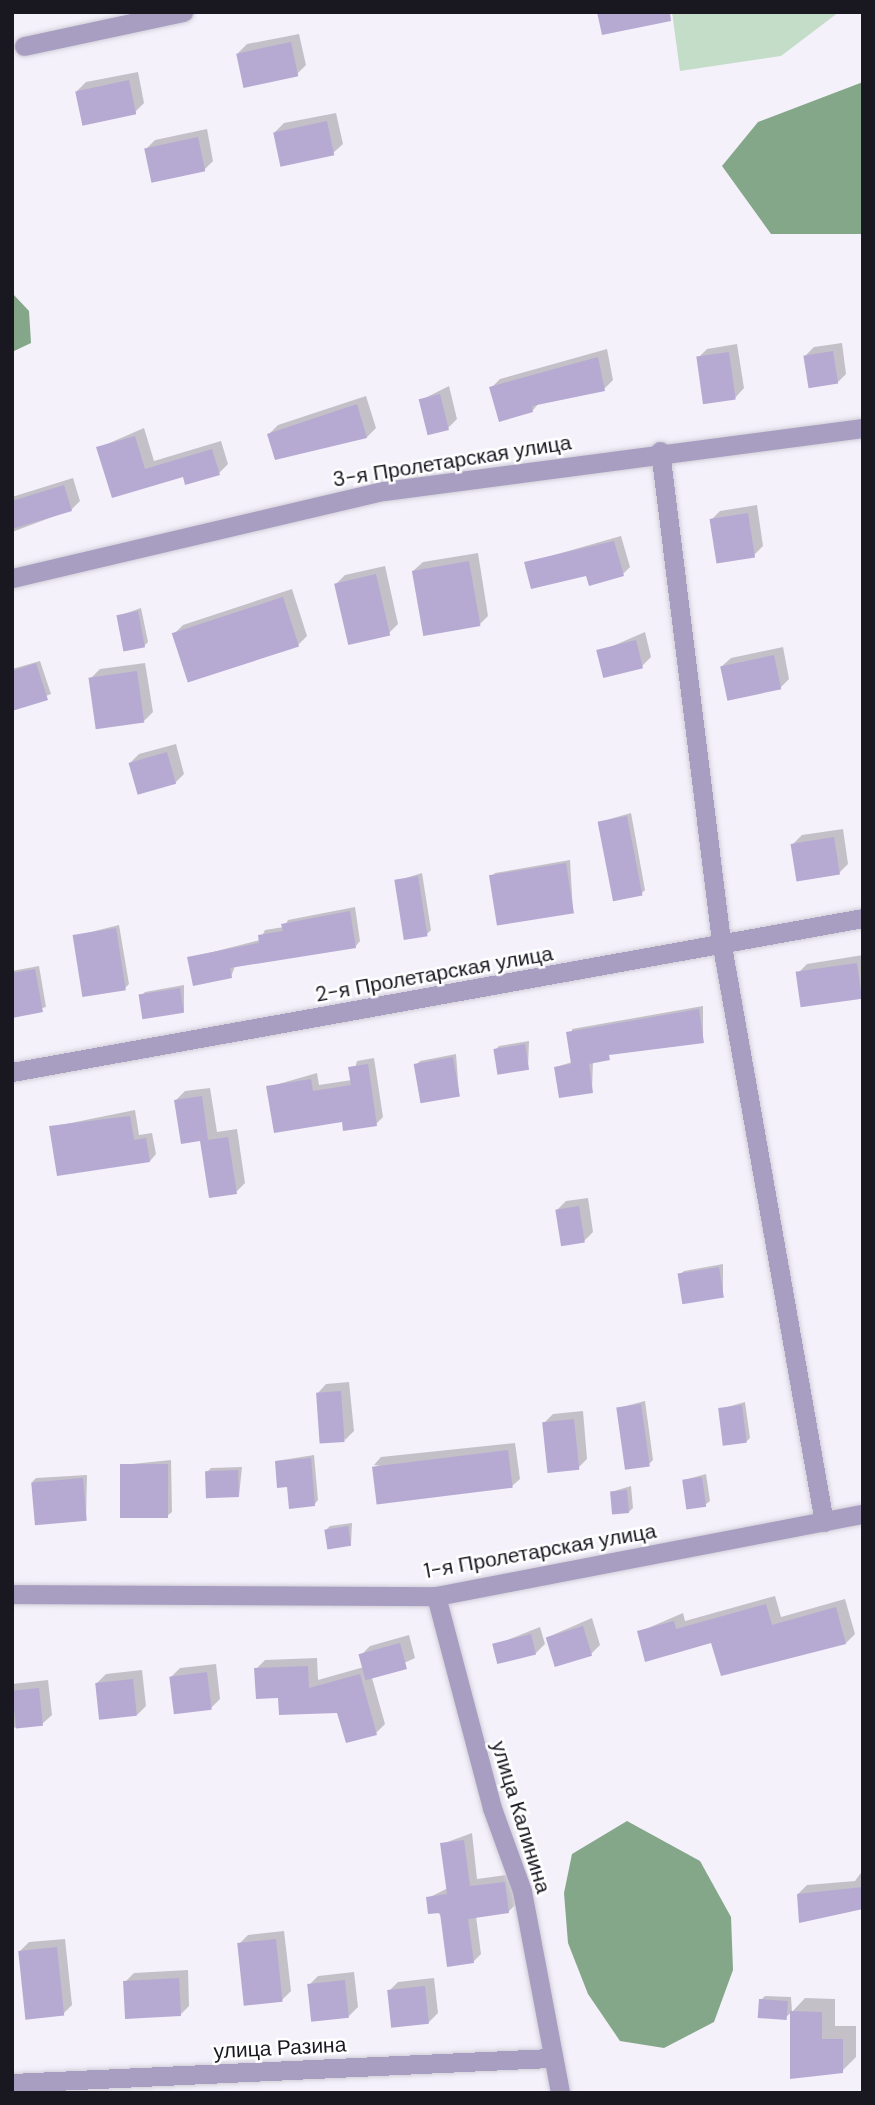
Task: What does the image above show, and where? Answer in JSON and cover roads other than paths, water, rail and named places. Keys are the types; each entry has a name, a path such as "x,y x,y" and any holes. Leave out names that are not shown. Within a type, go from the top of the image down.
{"street":[{"path":"24,46 183,12"},
{"name":"3-я Пролетарская улица","path":"12,578 384,491 660,451 863,428"},
{"path":"660,451 722,946 824,1522"},
{"name":"2-я Пролетарская улица","path":"12,1072 722,946 863,918"},
{"name":"1-я Пролетарская улица","path":"12,1594 436,1596 863,1514"},
{"name":"улица Калинина","path":"436,1596 492,1808 522,1891 550,2058 561,2093"},
{"name":"улица Разина","path":"12,2083 550,2058"}]}
